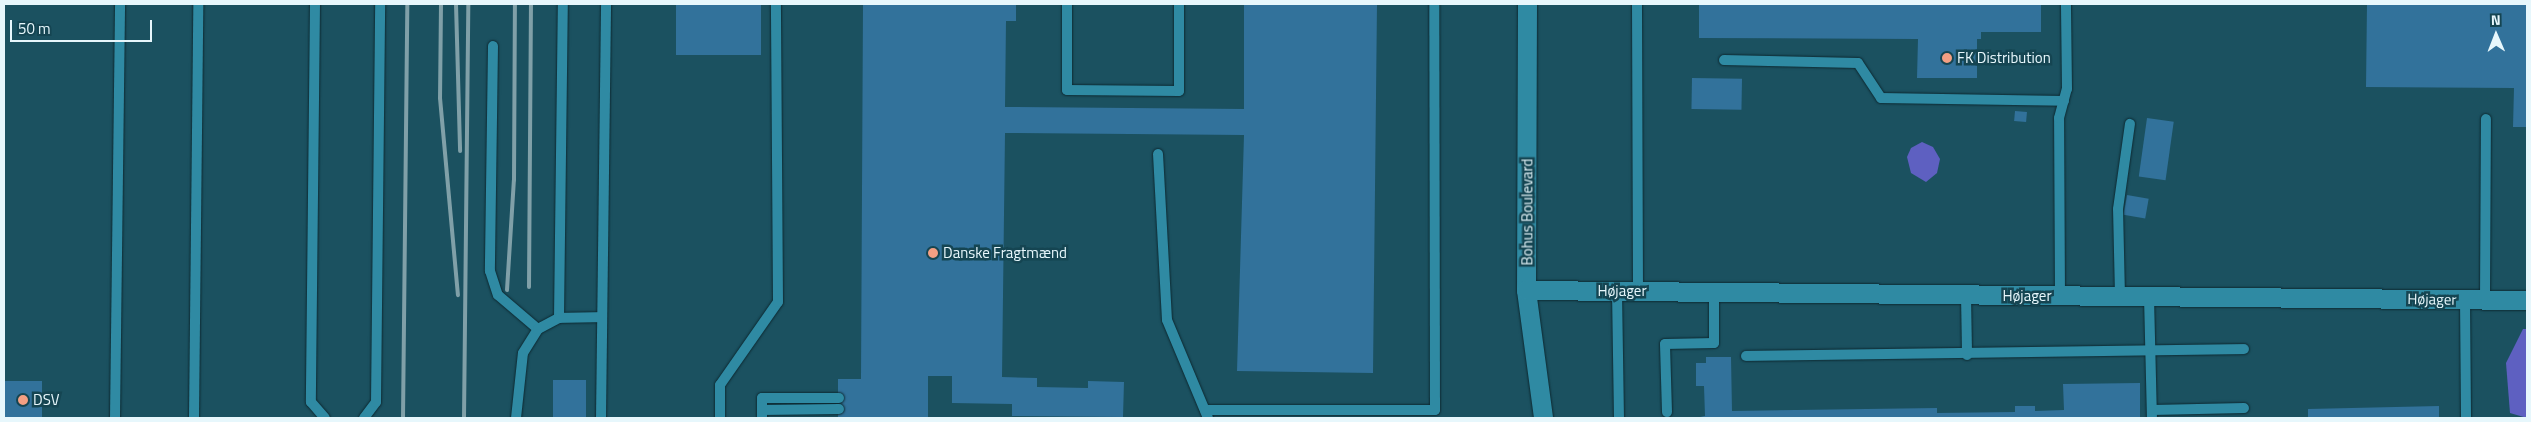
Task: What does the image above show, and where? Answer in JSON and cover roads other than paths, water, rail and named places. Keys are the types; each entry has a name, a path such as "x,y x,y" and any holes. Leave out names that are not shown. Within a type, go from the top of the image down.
{"street":[{"name":"Bohus Boulevard","path":"1527,4 1526,290 1543,418"},
{"name":"Højager","path":"1526,290 2527,300"}],"lane":[{"path":"115,418 120,4"},
{"path":"194,418 198,4"},
{"path":"315,4 311,402 325,418"},
{"path":"364,418 376,402 380,4"},
{"path":"559,318 563,4"},
{"path":"601,418 606,4"},
{"path":"720,418 720,385 778,302 776,4"},
{"path":"1067,4 1066,90 1169,91 1179,91 1180,4"},
{"path":"1158,154 1167,320 1206,414 1435,410 1434,4"},
{"path":"1636,4 1638,291"},
{"path":"2060,296 2059,118 2064,101 2066,4"},
{"path":"493,46 490,271 498,295 538,329"},
{"path":"1724,60 1858,63 1881,98 2064,101"},
{"path":"2485,300 2486,119"},
{"path":"2120,296 2118,209 2130,124"},
{"path":"1617,291 1619,418"},
{"path":"1667,412 1665,344 1714,343 1714,292"},
{"path":"1966,295 1966,355"},
{"path":"2150,297 2152,414 2244,408"},
{"path":"2465,300 2466,418"},
{"path":"516,418 523,353 538,329 559,318 602,317"},
{"path":"1746,356 1966,355 2244,349"},
{"path":"838,398 762,398 762,414 839,409"}],"railway":[{"path":"403,418 407,4"},
{"path":"441,4 440,98 458,295"},
{"path":"456,4 460,151"},
{"path":"464,418 468,4"},
{"path":"507,290 514,180 515,4"},
{"path":"529,287 531,4"}],"place":[{"name":"FK Distribution","path":"1947,58"},
{"name":"Danske Fragtmænd","path":"933,253"},
{"name":"DSV","path":"23,400"}]}
